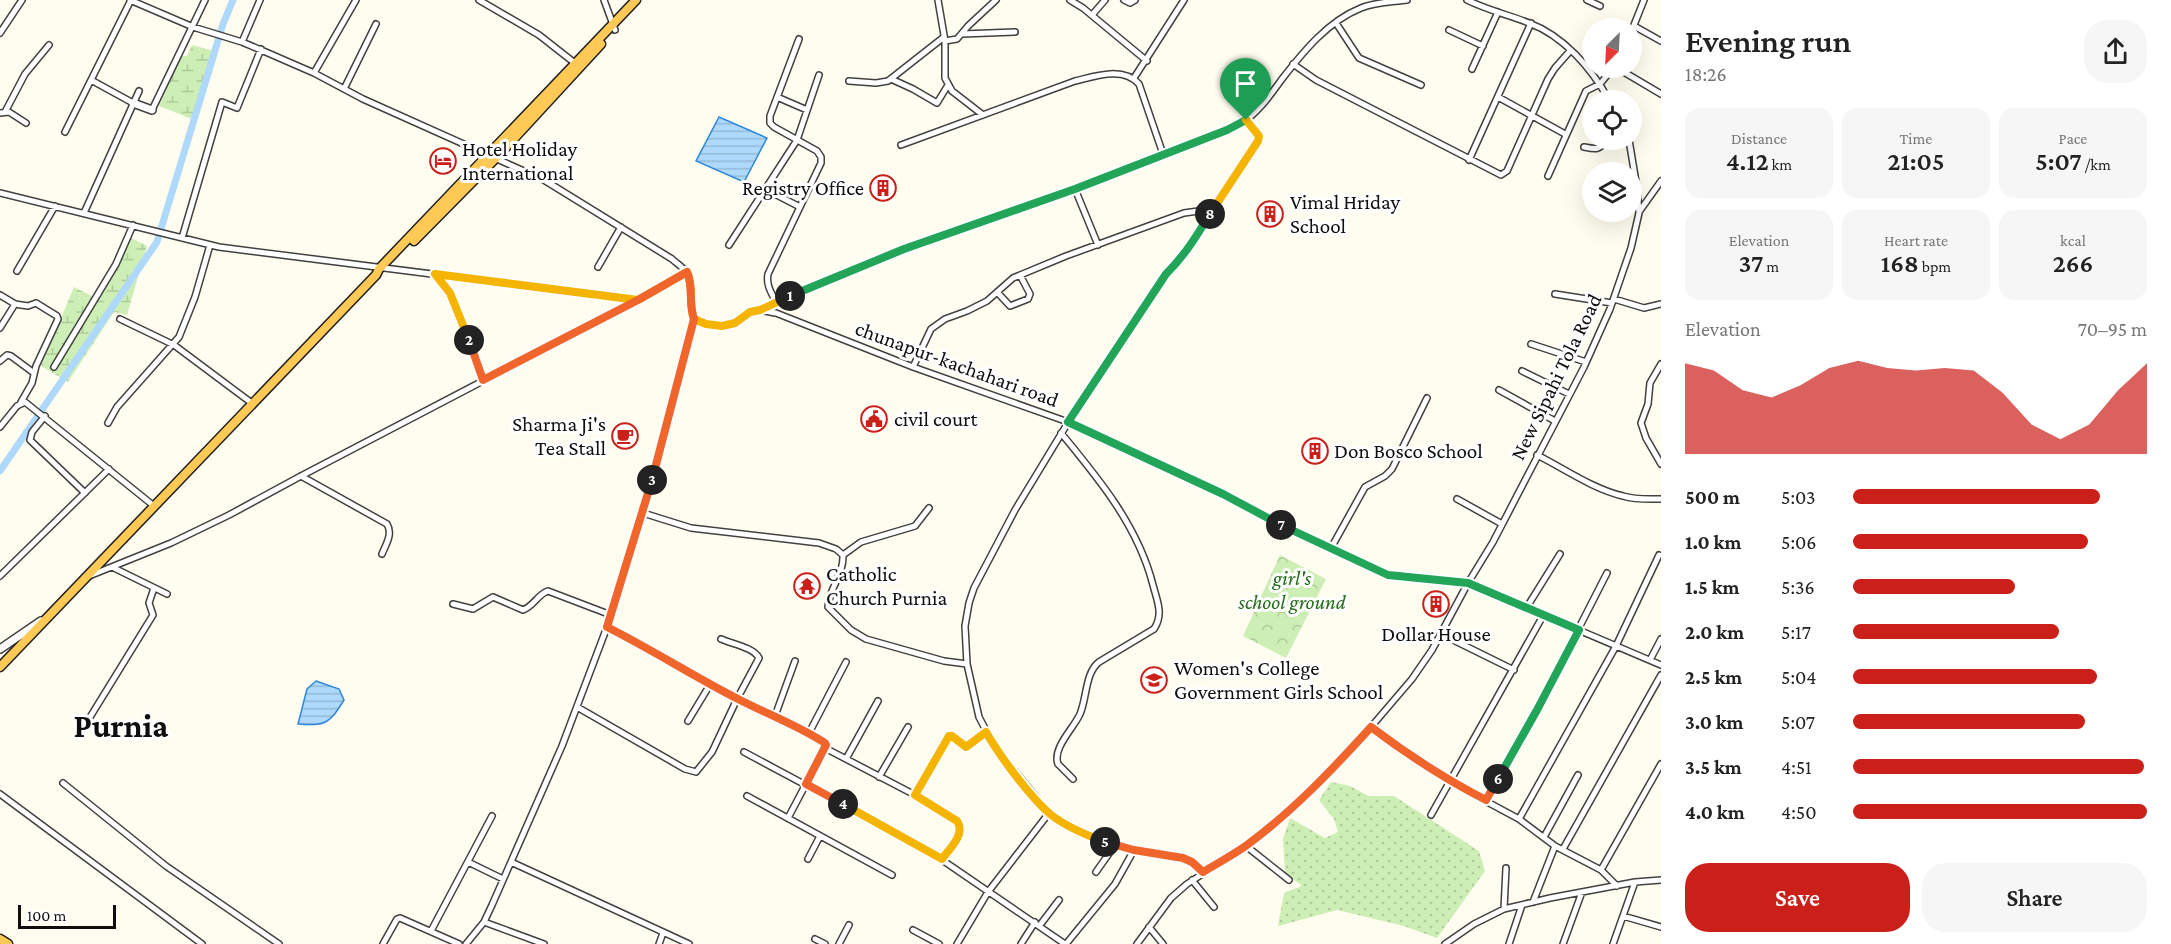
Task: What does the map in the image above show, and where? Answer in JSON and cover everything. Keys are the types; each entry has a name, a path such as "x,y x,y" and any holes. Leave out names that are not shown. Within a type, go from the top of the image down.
{"highway":[{"path":"614,28 636,0"},
{"path":"0,667 577,65 644,0"},
{"path":"0,939 8,944"}],"street":[{"path":"0,33 22,0"},
{"path":"65,132 131,0 193,27 242,42 314,73 344,89 544,180 672,259 687,272 691,281 691,304 694,319 643,513 611,615 553,768 484,921 466,944"},
{"path":"91,80 133,103 152,110 205,0"},
{"path":"242,42 260,0"},
{"path":"314,73 356,0"},
{"path":"479,0 539,35 577,65"},
{"path":"604,0 614,28"},
{"path":"938,0 945,39 945,78 948,85 983,116"},
{"path":"849,81 883,83 891,79 945,39 954,41 996,0"},
{"path":"1070,0 1092,15 1147,61"},
{"path":"1092,15 1106,0"},
{"path":"1124,0 1130,3 1135,0"},
{"path":"1134,78 1184,0"},
{"path":"694,319 706,324 722,326 735,323 750,312 760,310 904,249 1075,189 1227,130 1246,120 1265,102 1309,46 1336,23 1360,8 1407,0"},
{"path":"1467,0 1531,23 1551,34 1570,51 1603,90"},
{"path":"1587,0 1600,6"},
{"path":"1637,18 1644,0"},
{"path":"1472,69 1498,12"},
{"path":"1336,23 1359,58 1421,85"},
{"path":"1469,160 1531,23"},
{"path":"344,89 376,24"},
{"path":"1449,30 1483,46"},
{"path":"962,34 1016,32"},
{"path":"1642,32 1661,41"},
{"path":"776,302 768,288 768,274 821,163 821,157 817,151 770,123 770,116 799,39"},
{"path":"26,123 3,112 25,74 49,45"},
{"path":"182,238 222,102 237,108 261,50"},
{"path":"1293,64 1316,80 1407,125 1469,160 1497,174 1504,174 1548,79 1570,51"},
{"path":"901,145 1085,79 1121,74 1134,78 1139,84 1163,154"},
{"path":"729,246 797,140 819,75"},
{"path":"1548,176 1586,91 1600,84 1606,78"},
{"path":"1633,78 1661,94"},
{"path":"891,79 913,88 937,103 948,85"},
{"path":"84,213 139,91"},
{"path":"777,97 807,110"},
{"path":"1498,97 1565,134"},
{"path":"1203,872 1192,862 1183,858 1134,850 1084,834 1049,813 1004,759 979,717 968,664 965,626 974,588 1015,510 1061,433 1166,274 1179,263 1188,250 1258,141 1257,131 1246,120"},
{"path":"1642,209 1661,181"},
{"path":"765,189 800,207"},
{"path":"1075,189 1098,245"},
{"path":"0,193 210,245 380,271 435,274 638,300"},
{"path":"17,271 55,206"},
{"path":"913,367 931,329 945,319 976,307 1013,278 1184,213 1213,209"},
{"name":"New Sipahi Tola Road","path":"1137,944 1171,898 1203,872 1246,846 1314,789 1412,679 1441,634 1502,524 1586,362 1613,301 1631,248 1637,222"},
{"path":"54,367 116,264 133,225"},
{"path":"598,267 621,227"},
{"path":"108,423 117,407 174,345 195,297 210,245"},
{"path":"88,576 200,529 638,300 687,272"},
{"path":"435,274 450,293 464,324 483,380"},
{"path":"997,292 1010,306 1028,299 1030,294 1020,275"},
{"path":"1556,294 1613,301 1644,308 1661,304"},
{"path":"0,295 15,304 28,306 36,303 54,313 58,319 34,373 32,383 21,402 0,427"},
{"path":"0,328 15,304"},
{"name":"chunapur-kachahari road","path":"760,310 776,313 913,367 1068,422 1223,494 1330,550 1388,575 1468,583 1661,665"},
{"path":"120,319 174,345 253,404"},
{"path":"1531,344 1586,362"},
{"path":"0,361 7,355 11,356 34,373"},
{"path":"1661,364 1650,383 1648,404 1641,423 1646,438 1661,464"},
{"path":"1522,371 1569,394"},
{"path":"1499,390 1555,421"},
{"path":"1330,550 1365,487 1384,477 1392,469 1427,399"},
{"path":"21,402 25,402 44,415 154,506"},
{"path":"44,415 32,432 30,440 85,493"},
{"path":"1061,433 1101,482 1126,521 1143,553 1160,611 1159,621 1154,629 1099,662 1093,668 1080,715 1056,754 1058,764 1073,779"},
{"path":"1537,455 1622,496 1661,499"},
{"path":"0,576 109,469"},
{"path":"301,476 387,524 390,528 389,537 382,554"},
{"path":"1457,499 1502,524"},
{"path":"843,555 861,542 915,526 929,508"},
{"path":"643,513 692,528 819,543 836,549 843,555 843,564 828,607 851,630 875,642 944,661 968,664"},
{"path":"1527,607 1560,554"},
{"path":"1519,819 1616,646 1659,555"},
{"path":"112,567 167,594"},
{"path":"1486,800 1537,710 1607,573"},
{"path":"79,735 153,615 149,603 154,588"},
{"path":"453,604 473,609 493,597 524,609 530,607 545,591 548,591 611,615"},
{"path":"0,649 50,614"},
{"path":"1431,815 1544,614"},
{"path":"607,627 737,699 825,743 825,748 788,818"},
{"path":"1441,634 1514,670"},
{"path":"577,707 685,769 696,772 711,752 759,658 752,651 720,639"},
{"path":"1650,660 1661,639"},
{"path":"775,716 795,662"},
{"path":"809,733 846,662"},
{"path":"1563,849 1661,675"},
{"path":"688,721 711,683"},
{"path":"846,759 878,701"},
{"path":"879,777 908,727"},
{"path":"1371,727 1450,782 1519,819 1556,846 1601,870 1617,886"},
{"path":"915,795 949,736 966,747 986,732"},
{"path":"825,748 915,795 957,821 961,831 942,859"},
{"path":"744,752 942,859 1038,923 1065,944 1115,884 1134,850"},
{"path":"1601,870 1661,764"},
{"path":"1544,837 1578,775"},
{"path":"63,783 166,866 279,944"},
{"path":"0,794 202,944"},
{"path":"747,796 892,875"},
{"path":"957,944 989,890 1049,813"},
{"path":"431,931 492,816"},
{"path":"808,859 820,836"},
{"path":"1096,872 1115,845"},
{"path":"1246,846 1289,880"},
{"path":"1533,902 1556,846"},
{"path":"468,862 503,879"},
{"path":"510,862 688,944"},
{"path":"1504,909 1506,868"},
{"path":"1192,880 1214,907"},
{"path":"1445,944 1473,924 1504,909 1635,882 1661,880"},
{"path":"1613,944 1635,882"},
{"path":"1563,944 1582,892"},
{"path":"1021,944 1059,900"},
{"path":"1509,944 1522,905"},
{"path":"1623,916 1661,927"},
{"path":"383,944 397,919 404,919 459,944"},
{"path":"484,921 544,944"},
{"path":"839,944 849,925"},
{"path":"1149,927 1163,944"},
{"path":"913,930 939,944"},
{"path":"659,944 663,933"},
{"path":"815,939 825,944"}],"green space":[{"path":"192,45 218,52 197,121 159,106 181,56 187,56"},
{"path":"127,236 147,246 127,315 114,312 68,382 41,366 74,287 94,297"},
{"name":"girl's school ground","path":"1280,555 1326,579 1286,658 1243,636"},
{"path":"1331,782 1350,786 1369,796 1394,796 1479,851 1485,871 1437,938 1404,926 1337,910 1278,926 1284,893 1302,886 1285,872 1283,839 1290,818 1325,838 1338,832 1334,819 1319,800"}],"water":[{"path":"719,117 767,138 744,182 696,161"},
{"path":"316,681 339,689 344,700 326,722 298,724 307,689"}],"waterway":[{"path":"0,471 157,242 223,24 233,0"}],"place":[{"name":"Hotel Holiday International","path":"443,161"},
{"name":"Registry Office","path":"883,188"},
{"name":"Vimal Hriday School","path":"1270,214"},
{"name":"civil court","path":"874,419"},
{"name":"Sharma Ji's Tea Stall","path":"625,436"},
{"name":"Don Bosco School","path":"1315,451"},
{"name":"Catholic Church Purnia","path":"807,586"},
{"name":"Dollar House","path":"1436,604"},
{"name":"Women's College Government Girls School","path":"1154,680"}],"district":[{"name":"Purnia","path":"121,725"}],"route":[{"path":"1246,120 1238,126 1075,189 904,249 760,310 750,312 735,323 722,326 706,324 694,319 691,304 691,281 687,272 638,300 435,274 450,293 464,324 483,380 638,300 687,272 691,281 692,294 691,304 692,313 694,319 643,513 607,627 646,646 737,699 825,743 806,784 942,859 958,838 961,831 960,826 957,821 918,799 915,795 949,736 966,747 986,732 994,746 1049,813 1084,834 1134,850 1188,859 1203,872 1246,846 1292,808 1314,789 1371,727 1450,782 1486,800 1579,630 1468,583 1388,575 1307,539 1223,494 1068,422 1166,274 1179,263 1188,250 1258,141 1257,131 1246,120"}]}
